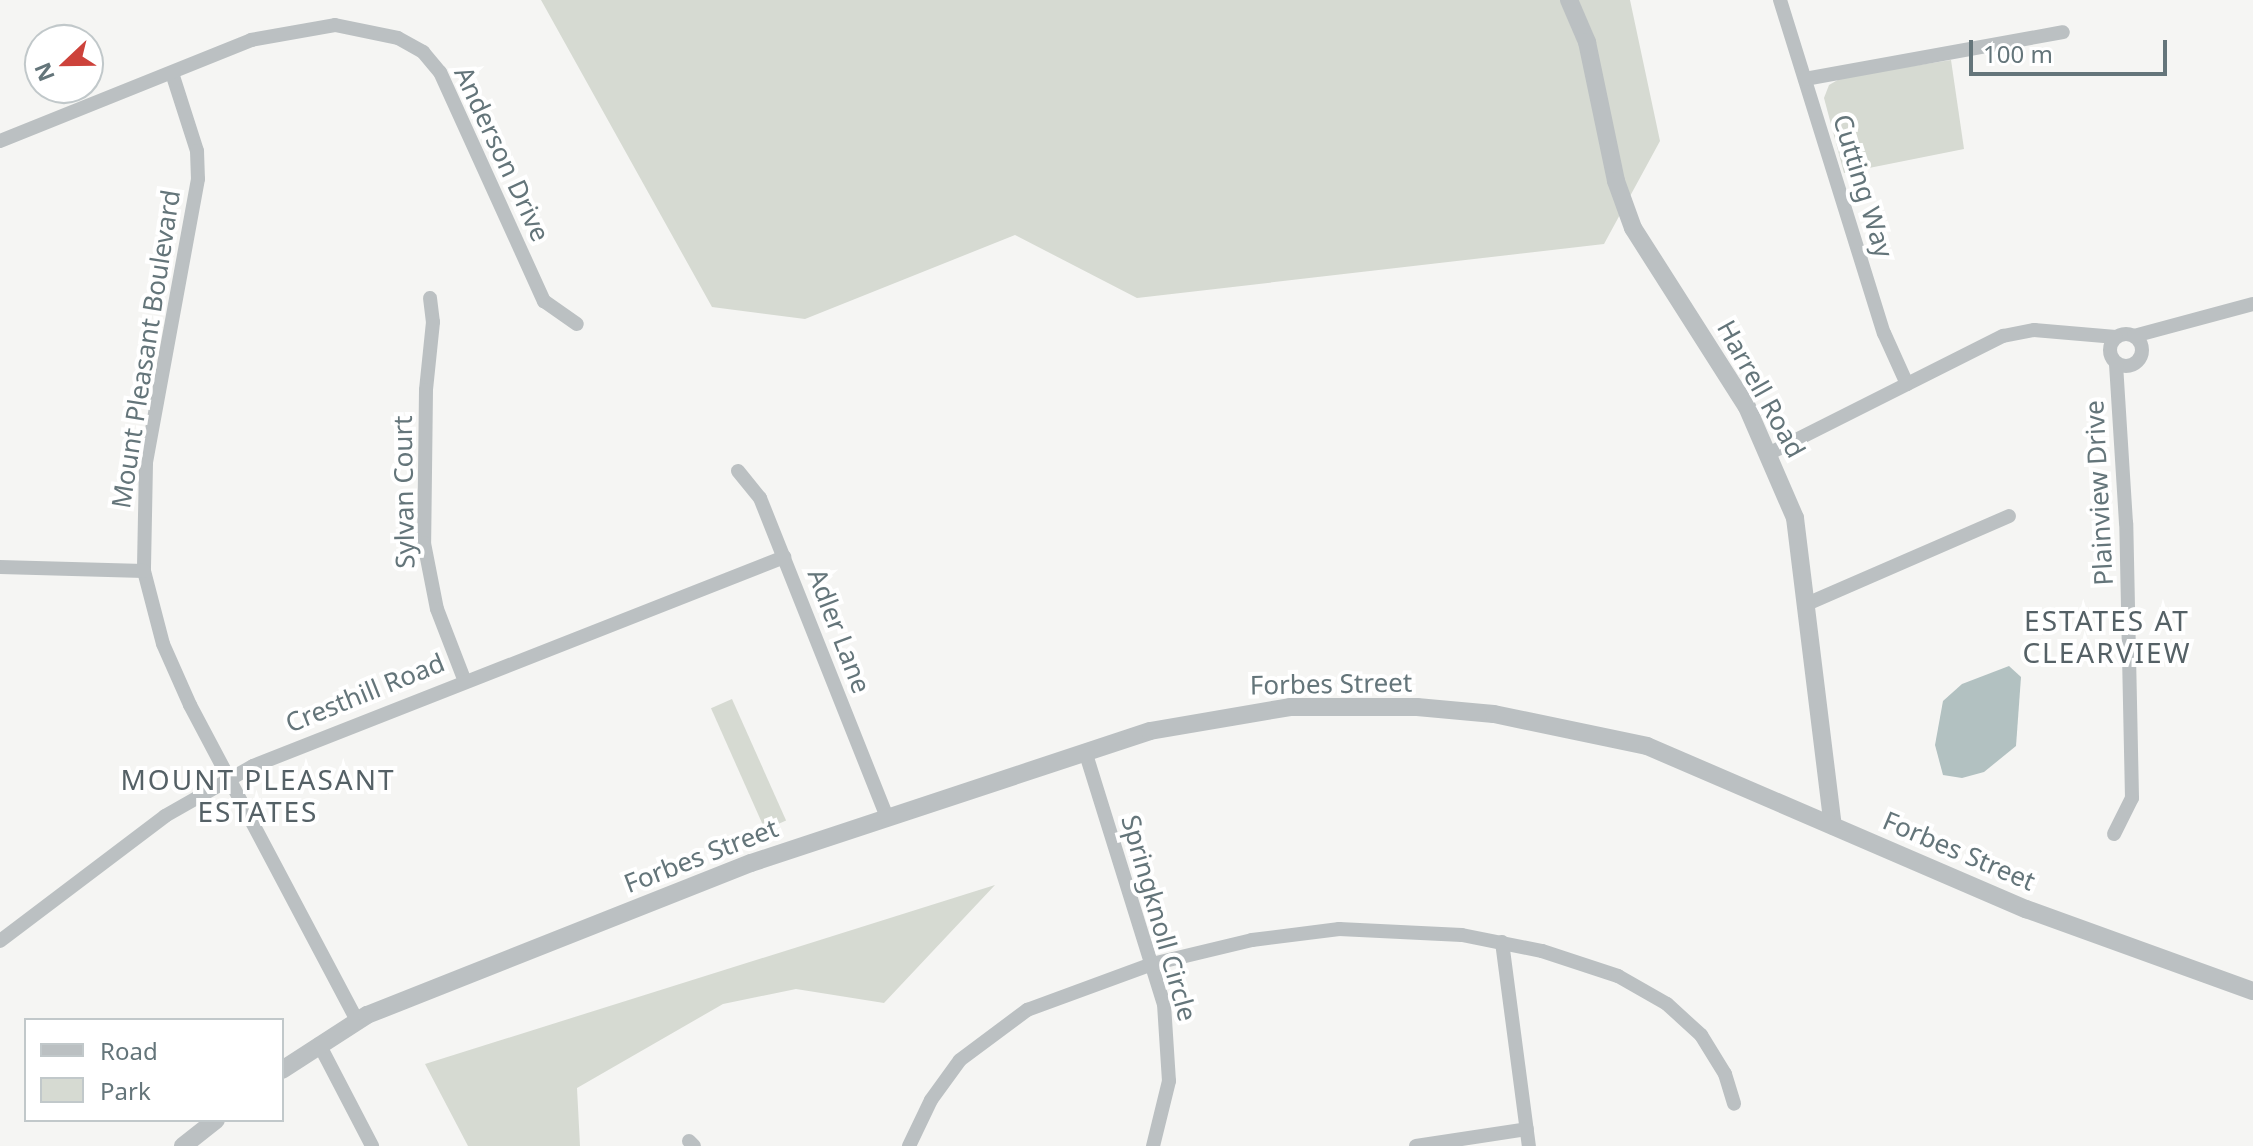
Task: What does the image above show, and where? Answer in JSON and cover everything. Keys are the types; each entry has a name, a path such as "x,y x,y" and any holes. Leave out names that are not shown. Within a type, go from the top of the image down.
{"street":[{"name":"Harrell Road","path":"1569,0 1587,42 1616,181 1633,228 1725,368 1770,453 1795,518 1809,603 1833,826"},
{"name":"Cutting Way","path":"1780,0 1884,333 1907,384"},
{"name":"Anderson Drive","path":"0,141 251,40 315,27 359,27 408,41 432,62 453,96 544,301 577,324"},
{"path":"1805,79 2063,32"},
{"name":"Mount Pleasant Boulevard","path":"172,73 197,151 198,179 146,463 144,571 171,664 357,1020"},
{"name":"Sylvan Court","path":"430,298 433,322 426,390 424,543 437,609 464,679"},
{"path":"1770,453 2015,332 2086,334 2118,354 2162,329 2253,304"},
{"name":"Plainview Drive","path":"2114,834 2132,798 2127,538 2118,354 2138,343"},
{"name":"Adler Lane","path":"738,471 760,498 886,814"},
{"path":"1809,603 2009,516"},
{"name":"Cresthill Road","path":"0,941 99,862 229,778 464,679 784,557"},
{"path":"0,567 144,571"},
{"name":"Forbes Street","path":"284,1069 357,1020 886,814 1085,751 1202,718 1290,707 1480,713 1569,726 1647,746 2026,909 2253,991"},
{"name":"Springknoll Circle","path":"1085,751 1152,964 1170,1054 1165,1108 1153,1146"},
{"path":"909,1146 944,1079 999,1028 1057,995 1152,964 1252,940 1339,929 1422,930 1502,942 1604,970 1667,1004 1714,1053 1734,1104"},
{"path":"1502,942 1529,1146"},
{"path":"319,1044 372,1146"},
{"path":"183,1146 213,1122"},
{"path":"1416,1146 1527,1129"}],"green space":[{"path":"541,0 1630,0 1660,141 1604,244 1137,298 1015,235 805,319 712,307"},
{"path":"1951,60 1964,149 1844,173 1824,98 1829,85 1843,77"},
{"path":"732,699 786,821 765,830 711,708"},
{"path":"995,885 884,1003 796,989 723,1004 577,1088 580,1146 468,1146 425,1064"}],"shaded area":[{"path":"2009,666 2021,677 2016,746 1984,772 1962,778 1943,775 1935,745 1943,701 1962,684"}],"district":[{"name":"ESTATES AT CLEARVIEW","path":"2107,636"},
{"name":"MOUNT PLEASANT ESTATES","path":"258,795"}]}
